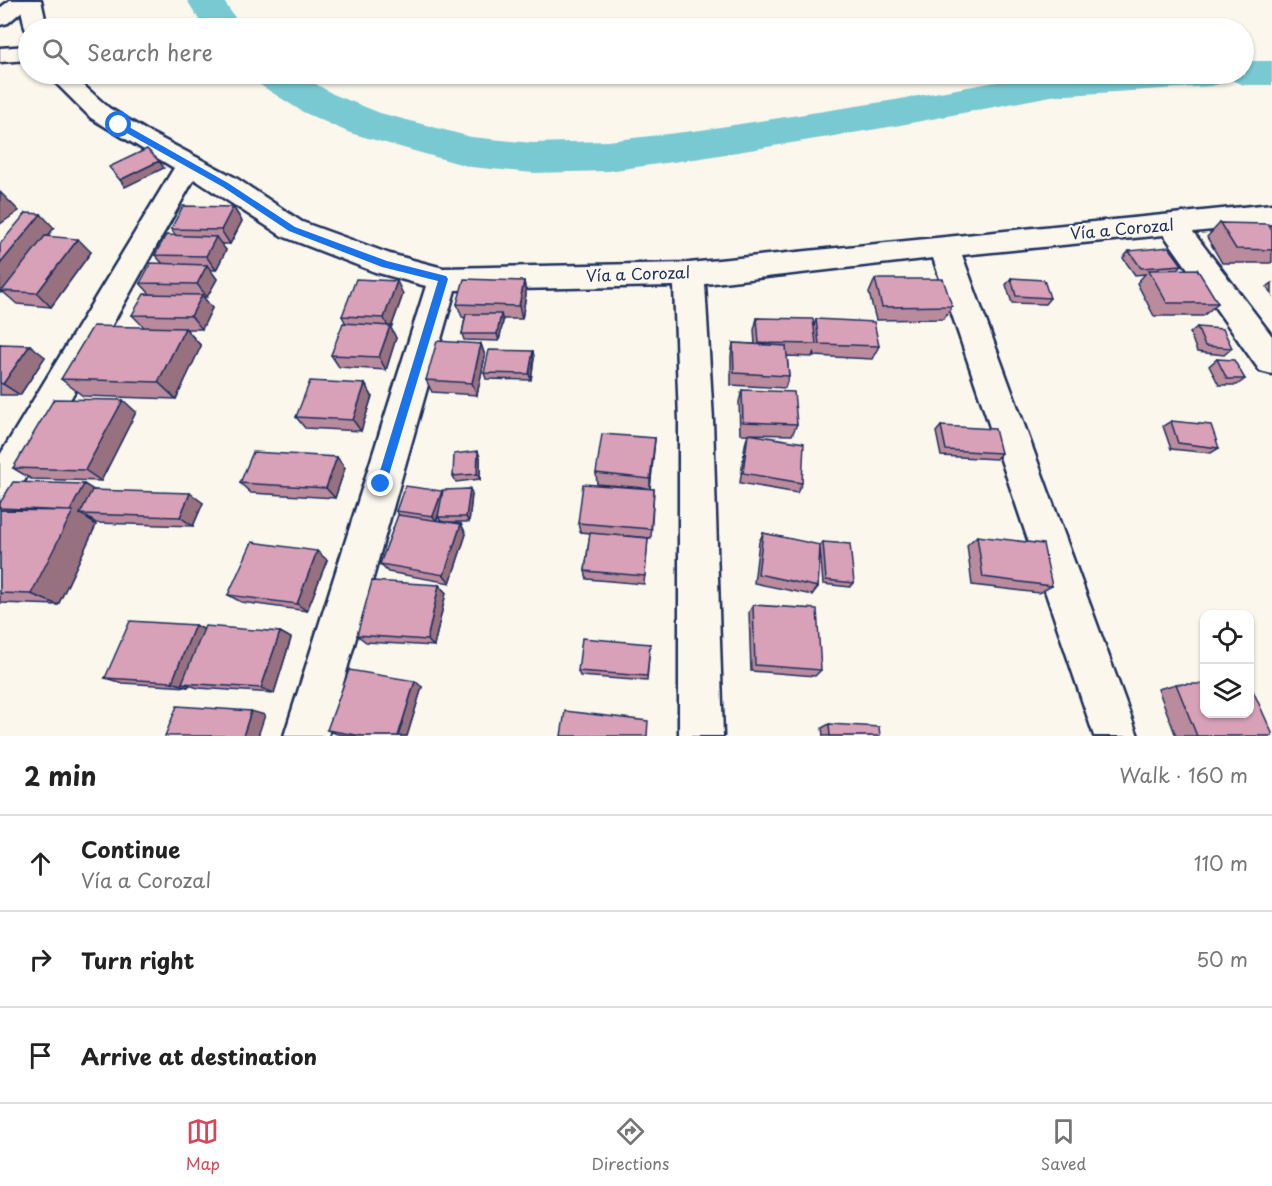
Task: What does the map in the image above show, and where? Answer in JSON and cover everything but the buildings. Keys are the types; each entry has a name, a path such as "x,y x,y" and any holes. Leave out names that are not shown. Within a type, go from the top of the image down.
{"street":[{"path":"0,18 24,0"},
{"path":"30,0 34,18"},
{"path":"0,55 18,54"},
{"name":"Vía a Corozal","path":"69,84 100,112 138,137 189,164 292,229 385,264 443,279 689,274 1272,214"},
{"path":"0,489 189,164"},
{"path":"1172,224 1272,361"},
{"path":"944,246 1116,736"},
{"path":"689,274 696,420 701,736"},
{"path":"306,736 443,279"}],"waterway":[{"path":"205,0 217,18"},
{"path":"1254,73 1272,73"},
{"path":"287,84 318,103 365,123 471,152 533,158 608,156 701,144 895,113 1051,84"}],"route":[{"path":"119,125 226,185 292,229 385,264 443,279 381,484"}]}
